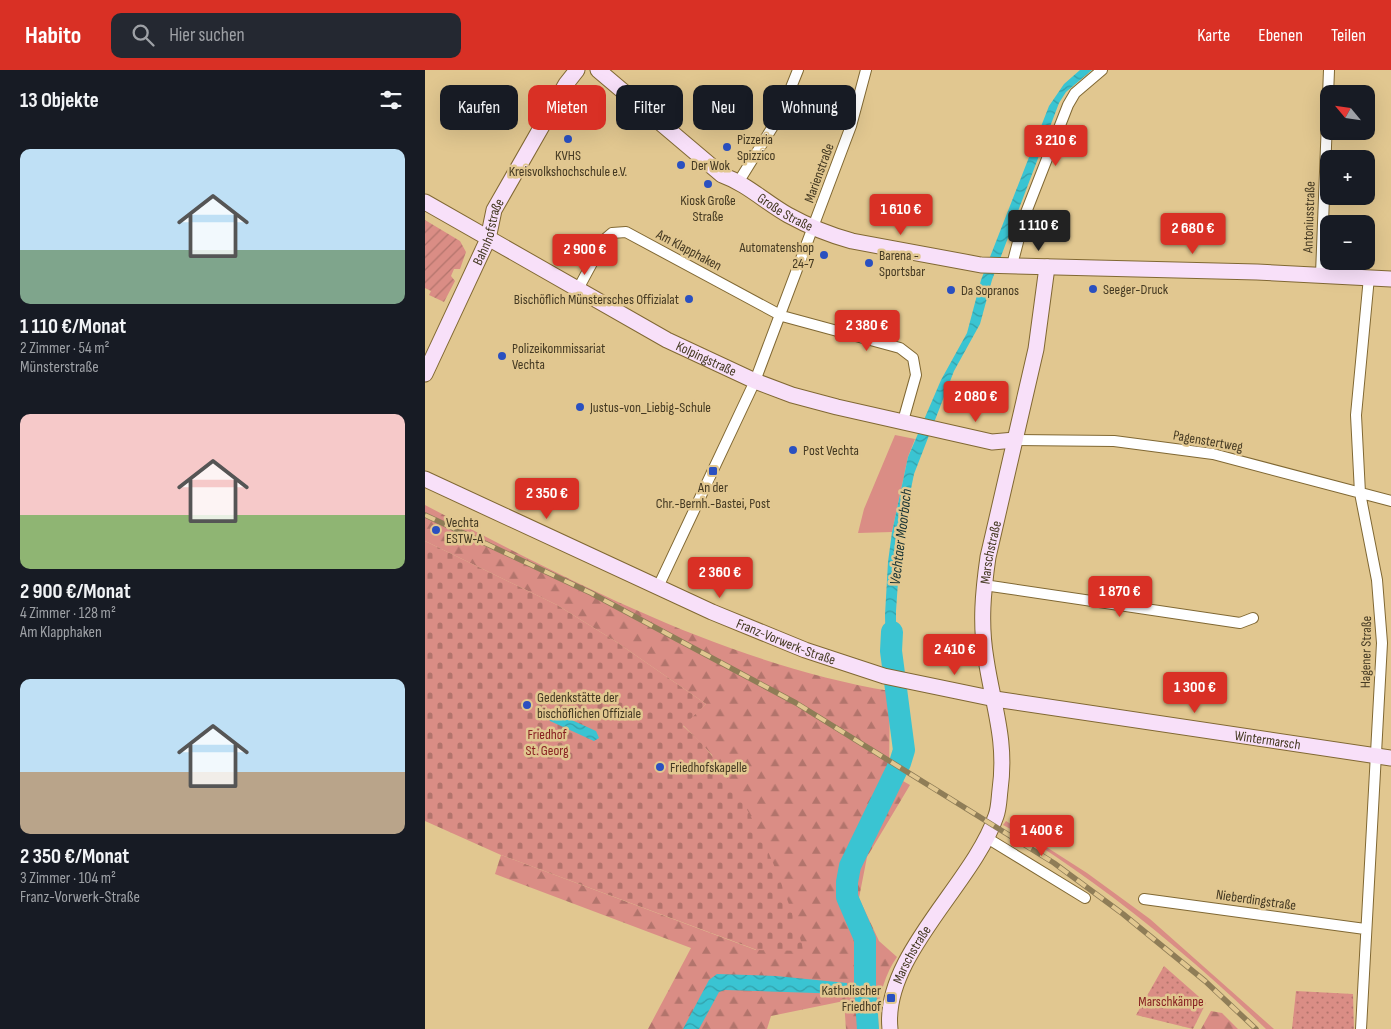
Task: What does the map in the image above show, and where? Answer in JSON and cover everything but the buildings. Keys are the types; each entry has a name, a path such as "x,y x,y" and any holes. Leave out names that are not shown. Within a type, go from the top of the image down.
{"street":[{"name":"Bahnhofstraße","path":"425,374 488,239 494,210 566,84 577,70"},
{"name":"Große Straße","path":"598,70 722,175 739,181 788,214 814,227 852,241 981,265 1321,274 1391,279"},
{"path":"739,181 780,116 798,70"},
{"name":"Marienstraße","path":"814,227 851,126 866,70"},
{"path":"1006,265 1061,119 1075,93 1102,70"},
{"name":"Antoniusstraße","path":"1321,274 1329,70"},
{"name":"Kolpingstraße","path":"425,202 667,340 755,381 792,395 938,430 992,442 1015,440"},
{"path":"658,587 755,381 782,316 814,227"},
{"name":"Am Klapphaken","path":"578,289 605,239 612,233 626,232 782,316 900,348 913,358 915,375 908,422"},
{"name":"Marschstraße","path":"890,1029 891,998 903,966 987,838 997,813 1003,774 1001,737 986,660 981,621 984,585 988,557 1036,349 1047,268"},
{"name":"Hagener Straße","path":"1361,1029 1382,643 1380,612 1371,548 1360,493 1356,409 1369,277"},
{"name":"Pagenstertweg","path":"1015,440 1114,441 1213,454 1391,501"},
{"name":"Franz-Vorwerk-Straße","path":"425,479 658,587 779,640 884,676 995,699"},
{"path":"984,585 1240,622 1253,618"},
{"name":"Wintermarsch","path":"995,699 1391,758"},
{"path":"987,838 1085,898"},
{"name":"Nieberdingstraße","path":"1144,899 1365,929"}],"green space":[{"path":"425,220 460,241 466,252 460,269 454,269 451,276 455,281 444,302 429,295 431,291 425,288"},
{"path":"895,435 915,439 908,457 892,532 858,533 864,509"},
{"path":"425,505 536,563 651,616 709,640 768,661 829,678 890,691 889,773 910,785 867,857 859,898 879,941 897,957 888,973 882,991 878,1011 879,1029 846,1029 844,1001 771,1016 767,1029 648,1029 691,948 495,874 501,855 756,950 712,755 683,725 706,704 615,641 557,605 425,541"},
{"name":"Friedhof St. Georg","path":"425,541 557,605 615,641 706,704 683,726 702,744 728,778 755,825 778,874 804,951 757,950 501,855 425,821"},
{"path":"1006,821 1087,873 1150,919 1274,1029 1266,1029 1203,971 1138,916 1060,859 1003,825"},
{"name":"Marschkämpe","path":"1164,966 1206,1003 1193,1029 1136,1015"},
{"path":"1296,991 1353,994 1354,1029 1292,1029"},
{"path":"1211,1011 1222,1013 1238,1029 1201,1029"}],"water":[{"path":"1080,70 1092,70 1066,92 1059,103 992,280 980,324 954,371 914,474 901,538 896,611 896,663 886,660 885,615 888,562 892,532 908,457 941,380 967,333 981,280 1049,106 1064,84"},
{"path":"550,712 554,712 596,731 599,738 594,741 550,721 548,716"},
{"path":"717,974 776,976 847,983 846,994 725,990 719,992 699,1029 683,1029 709,980"}],"waterway":[{"name":"Vechtaer Moorbach","path":"868,1029 865,987 865,939 847,897 847,882 850,866 900,763 904,750 891,651 892,632"},
{"path":"846,988 865,987"}],"railway":[{"path":"425,515 591,593 796,703 1054,863 1123,914 1205,981 1256,1029"}],"place":[{"name":"KVHS Kreisvolkshochschule e.V.","path":"568,139"},
{"name":"Pizzeria Spizzico","path":"727,147"},
{"name":"Der Wok","path":"681,165"},
{"name":"Kiosk Große Straße","path":"708,184"},
{"name":"Automatenshop 24-7","path":"824,255"},
{"name":"Barena - Sportsbar","path":"869,263"},
{"name":"Seeger-Druck","path":"1093,289"},
{"name":"Da Sopranos","path":"951,290"},
{"name":"Bischöflich Münstersches Offizialat","path":"689,299"},
{"name":"Polizeikommissariat Vechta","path":"502,356"},
{"name":"Justus-von_Liebig-Schule","path":"580,407"},
{"name":"Post Vechta","path":"793,450"},
{"name":"An der Chr.-Bernh.-Bastei, Post","path":"713,471"},
{"name":"Vechta ESTW-A","path":"436,530"},
{"name":"Gedenkstätte der bischöflichen Offiziale","path":"527,705"},
{"name":"Friedhofskapelle","path":"660,767"},
{"name":"Katholischer Friedhof","path":"891,998"}]}
